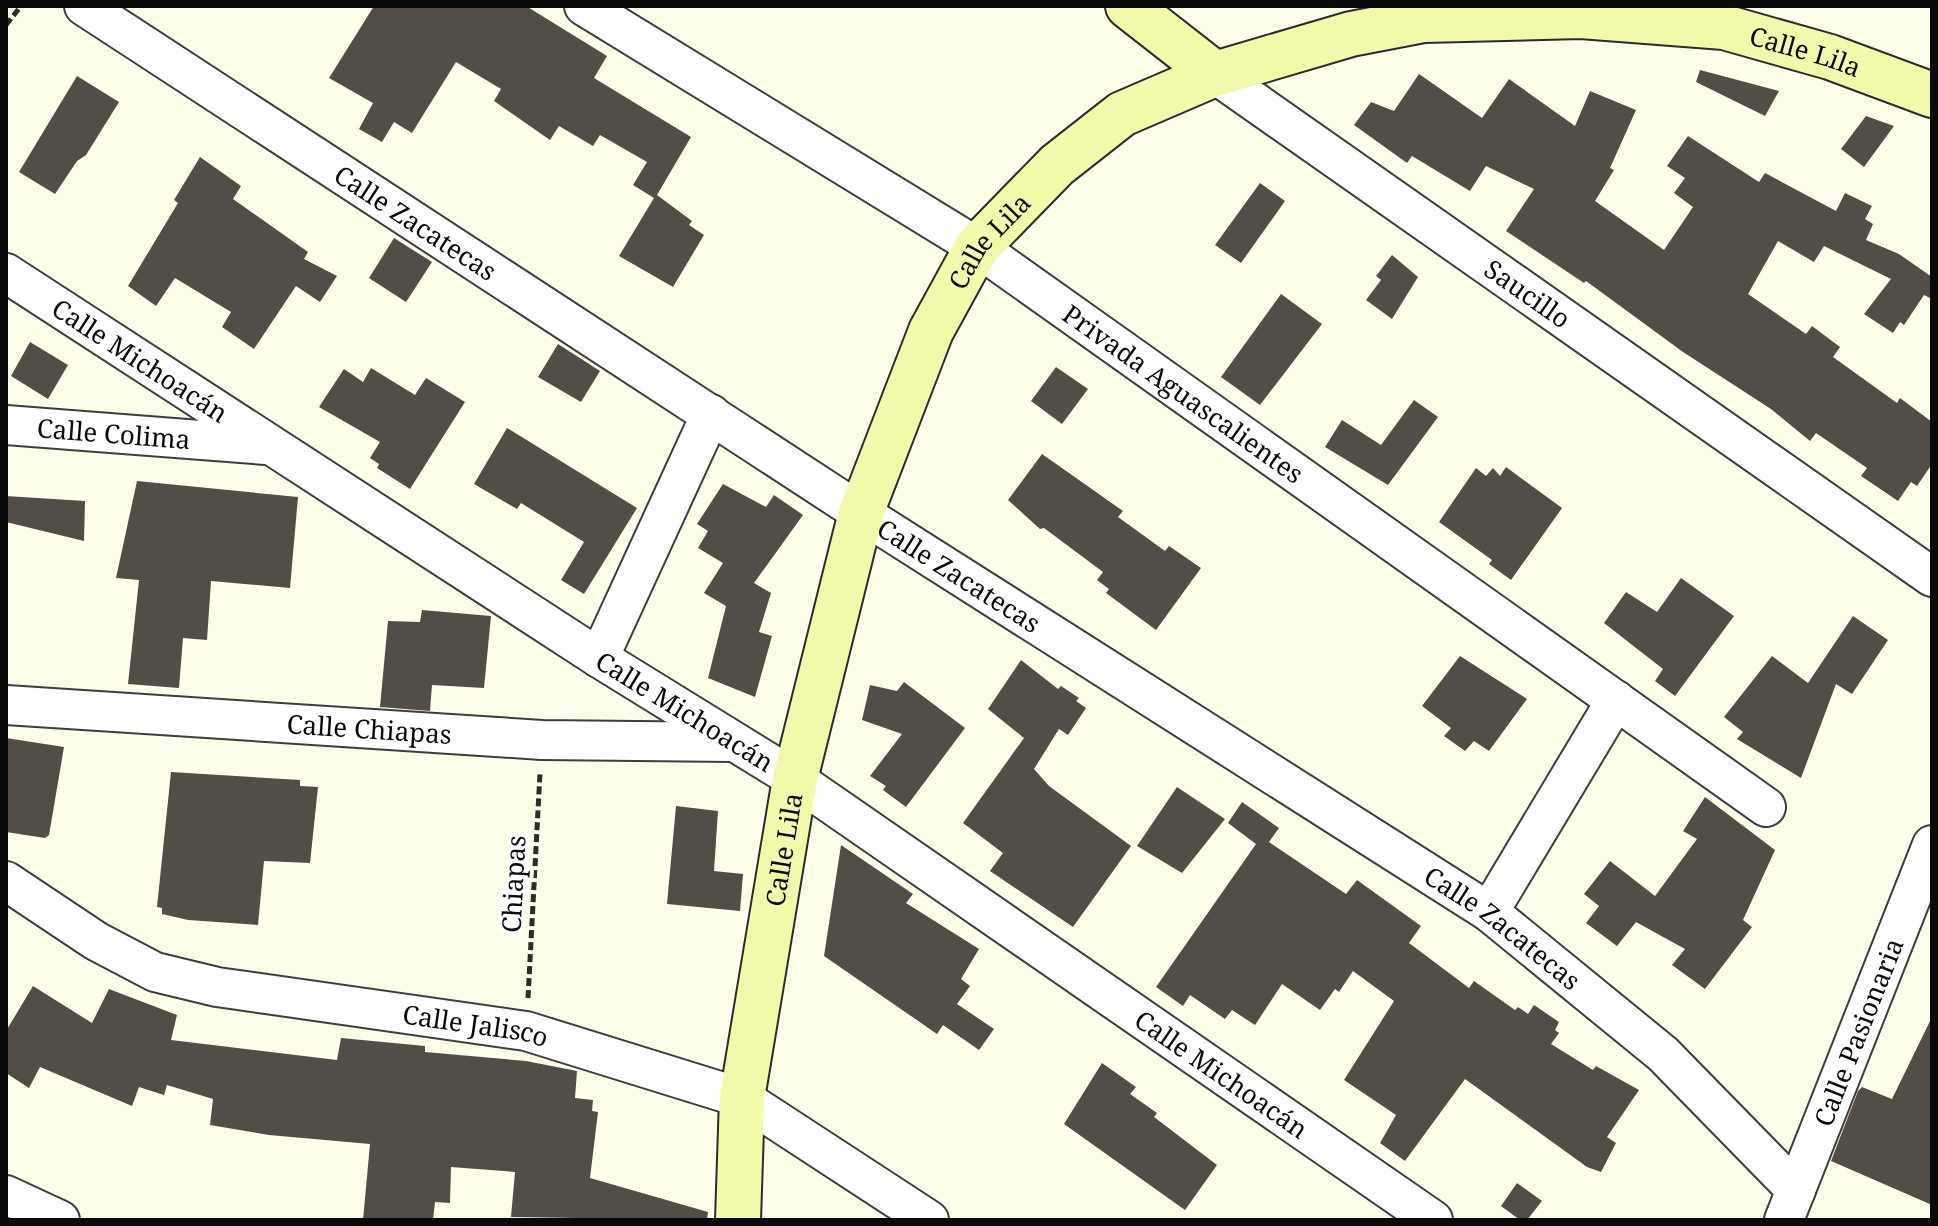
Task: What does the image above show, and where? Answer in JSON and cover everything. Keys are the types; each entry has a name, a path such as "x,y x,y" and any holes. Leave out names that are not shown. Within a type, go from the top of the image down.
{"street":[{"name":"Calle Zacatecas","path":"84,6 861,513 1489,912 1663,1054 1790,1205"},
{"name":"Privada Aguascalientes","path":"584,6 977,247 1766,807"},
{"name":"Saucillo","path":"1128,6 1215,74 1932,577"},
{"name":"Calle Lila","path":"738,1220 742,1098 795,779 861,513 931,331 977,247 1057,165 1122,114 1215,74 1424,13 1725,16 1932,95"},
{"name":"Calle Michoacán","path":"6,273 599,658 795,779 1433,1220"},
{"path":"599,658 711,414"},
{"name":"Calle Colima","path":"6,425 270,445"},
{"path":"1489,912 1616,700"},
{"name":"Calle Chiapas","path":"6,705 542,740 732,742"},
{"name":"Calle Pasionaria","path":"1790,1205 1932,845"},
{"name":"Calle Jalisco","path":"6,881 96,941 155,972 217,987 526,1031 742,1098 929,1220"},
{"path":"6,1195 60,1220"}],"path":[{"path":"6,25 21,6"},
{"name":"Chiapas","path":"526,1031 542,740"}],"building":[{"path":"374,6 526,6 607,56 594,78 691,137 657,195 692,221 689,225 704,235 673,287 619,256 654,198 633,185 647,162 600,135 593,146 559,126 550,140 494,101 501,89 456,62 412,133 394,122 382,142 359,129 373,103 329,78"},
{"path":"1700,70 1779,91 1765,116 1696,82"},
{"path":"1419,74 1482,118 1509,79 1575,126 1590,91 1636,110 1610,168 1614,170 1595,201 1664,250 1693,207 1674,193 1685,178 1667,166 1688,136 1759,182 1765,173 1836,211 1845,193 1872,206 1865,219 1873,224 1866,240 1899,254 1932,277 1932,299 1924,295 1904,325 1900,322 1893,333 1864,314 1891,279 1824,246 1814,262 1778,241 1748,294 1806,334 1812,326 1840,347 1833,357 1897,403 1900,398 1932,422 1932,464 1917,486 1911,482 1898,501 1861,476 1867,468 1816,433 1810,441 1771,409 1683,352 1586,281 1584,283 1506,231 1534,189 1486,166 1470,191 1412,156 1407,163 1354,125 1371,102 1394,111"},
{"path":"77,76 119,102 86,155 77,161 55,194 19,172"},
{"path":"1866,116 1894,126 1864,167 1841,149"},
{"path":"200,157 241,186 233,199 308,252 304,259 337,276 320,302 296,286 254,349 222,327 231,312 175,278 156,306 128,286 178,203 174,200"},
{"path":"1260,183 1285,201 1241,263 1215,245"},
{"path":"394,238 432,262 406,302 369,278"},
{"path":"1392,255 1418,277 1392,319 1366,300 1381,280 1376,276"},
{"path":"1281,294 1322,324 1260,405 1221,377"},
{"path":"30,342 68,365 48,399 11,376"},
{"path":"558,344 600,371 581,402 538,377"},
{"path":"1056,367 1088,389 1062,424 1031,401"},
{"path":"371,368 415,395 426,378 465,402 410,489 377,468 379,464 370,458 380,442 319,407 344,369 363,382"},
{"path":"1414,400 1438,417 1388,485 1325,447 1342,420 1381,445"},
{"path":"507,428 637,508 584,594 561,580 584,542 521,503 517,509 474,484"},
{"path":"1042,454 1123,511 1118,517 1165,551 1169,546 1201,568 1156,630 1106,593 1109,589 1097,580 1103,572 1044,528 1040,529 1008,500"},
{"path":"1506,467 1562,508 1511,580 1489,564 1492,560 1439,522 1476,468 1486,476 1493,468 1500,476"},
{"path":"137,481 298,497 290,588 211,581 207,640 183,638 179,688 128,684 139,580 116,578"},
{"path":"723,484 766,507 774,495 803,515 754,583 771,593 759,632 772,636 755,697 708,678 726,606 704,593 723,563 698,548 708,531 697,524"},
{"path":"6,496 85,501 84,541 6,522"},
{"path":"1681,578 1734,616 1675,696 1655,681 1663,669 1604,623 1626,592 1657,612"},
{"path":"422,610 491,616 484,688 432,685 430,711 380,707 388,621 420,622"},
{"path":"1853,616 1888,640 1852,694 1836,684 1801,778 1737,739 1743,732 1724,717 1772,656 1808,683"},
{"path":"1460,656 1527,699 1489,751 1474,741 1465,751 1444,736 1451,728 1422,706"},
{"path":"1021,660 1058,689 1061,686 1079,698 1076,701 1086,708 1068,735 1059,729 1034,769 1049,786 1131,846 1073,927 990,871 1003,853 963,823 1024,738 988,709"},
{"path":"904,682 965,728 906,807 883,790 886,786 870,776 902,734 862,720 870,685 897,691"},
{"path":"6,738 64,747 49,835 45,838 6,832"},
{"path":"171,772 300,780 300,786 318,787 310,863 264,861 258,925 188,920 162,914 162,908 157,907"},
{"path":"1177,787 1225,819 1182,873 1137,846"},
{"path":"1705,797 1775,850 1743,920 1752,927 1705,989 1672,965 1685,949 1636,922 1617,946 1586,923 1599,906 1584,894 1610,861 1655,896 1697,839 1683,831"},
{"path":"1242,802 1279,828 1269,842 1346,894 1357,880 1421,926 1409,943 1469,988 1474,981 1515,1010 1518,1007 1528,1014 1534,1005 1559,1022 1555,1030 1559,1033 1551,1044 1593,1070 1596,1066 1639,1090 1607,1137 1616,1143 1601,1172 1587,1167 1465,1079 1405,1161 1380,1143 1396,1115 1344,1080 1394,1001 1353,971 1339,992 1335,989 1320,1010 1282,984 1255,1025 1232,1010 1225,1019 1190,995 1183,1006 1156,987 1256,844 1228,823"},
{"path":"676,806 718,811 714,871 743,874 740,911 667,904"},
{"path":"841,845 913,894 906,903 979,949 961,979 970,986 957,1004 994,1029 979,1050 943,1025 937,1034 824,956"},
{"path":"33,986 92,1023 109,989 177,1015 171,1040 337,1060 341,1038 425,1046 425,1052 526,1061 577,1071 575,1098 593,1100 592,1111 598,1112 590,1178 708,1212 707,1220 511,1217 515,1172 451,1167 450,1203 435,1202 433,1220 363,1220 370,1144 269,1135 210,1125 213,1099 167,1085 164,1095 139,1087 132,1106 40,1067 29,1088 6,1073 6,1031"},
{"path":"1932,1017 1932,1205 1831,1161 1858,1091 1862,1087 1892,1099"},
{"path":"1102,1063 1136,1087 1130,1094 1157,1113 1154,1117 1217,1165 1185,1210 1064,1124"},
{"path":"1517,1183 1542,1201 1527,1220 1520,1220 1501,1206"}]}
